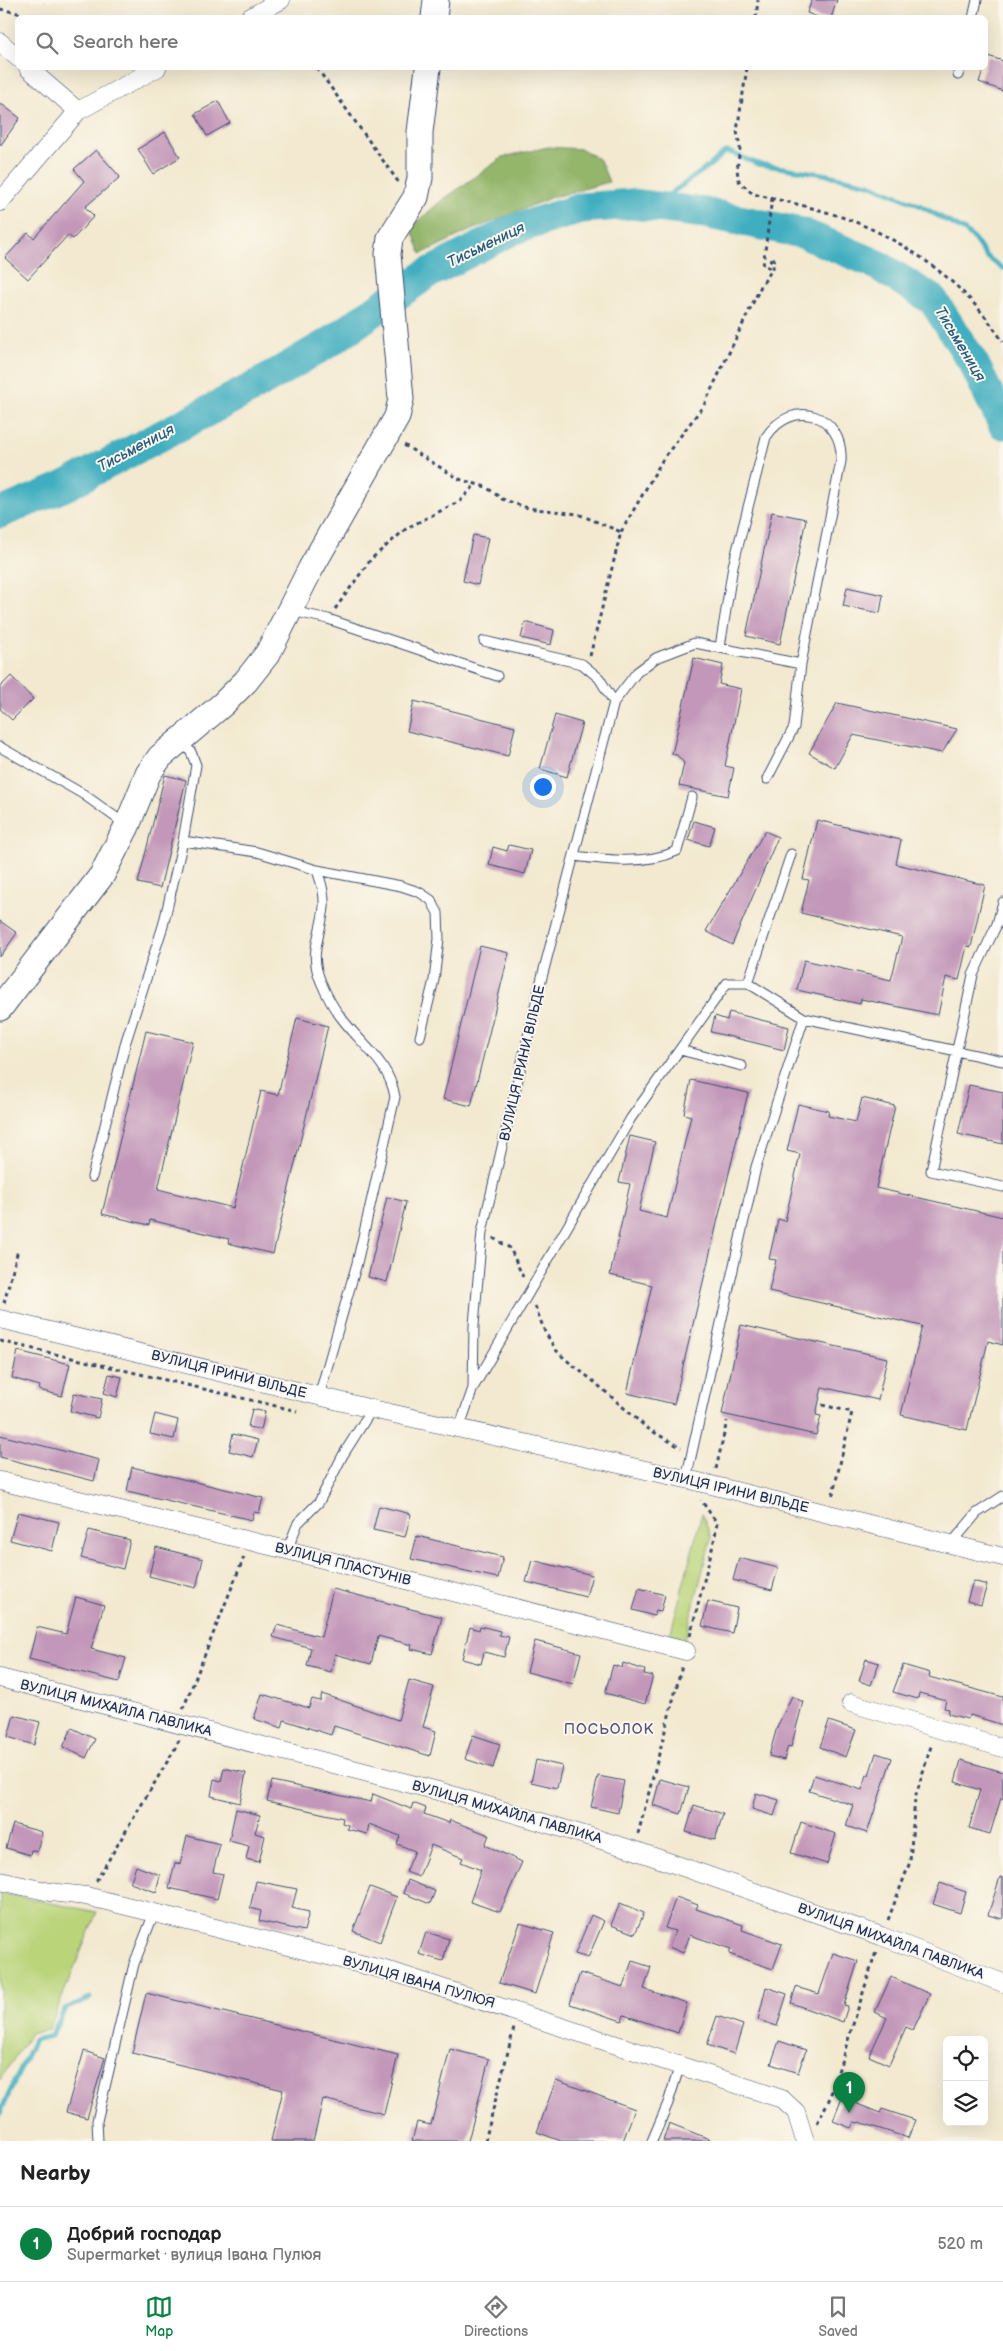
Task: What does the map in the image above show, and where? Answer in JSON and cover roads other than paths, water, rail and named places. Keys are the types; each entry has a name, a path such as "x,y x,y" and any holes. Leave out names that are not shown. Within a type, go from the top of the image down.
{"street":[{"path":"254,15 282,0"},
{"path":"434,15 436,0"},
{"path":"0,42 15,55"},
{"path":"30,70 78,111"},
{"path":"0,202 78,111 154,70"},
{"path":"0,1008 102,875 127,826 148,774 160,757 179,739 223,704 246,681 268,653 332,528 388,436 397,417 400,399 388,254 390,238 394,229 416,197 420,178 420,132 428,70"},
{"name":"ВУЛИЦЯ ІРИНИ ВІЛЬДЕ","path":"0,1319 372,1409 712,1485 1003,1557"},
{"name":"ВУЛИЦЯ ПЛАСТУНІВ","path":"0,1481 287,1550 686,1651"},
{"name":"ВУЛИЦЯ МИХАЙЛА ПАВЛИКА","path":"0,1678 442,1792 634,1850 881,1936 1003,1983"},
{"path":"851,1703 1003,1748"},
{"name":"ВУЛИЦЯ ІВАНА ПУЛЮЯ","path":"0,1882 50,1892 86,1896 393,1972 518,2012 782,2099 796,2112 805,2141"}],"lane":[{"path":"974,15 977,0"},
{"path":"720,647 733,566 766,437 771,428 786,417 807,414 818,418 828,424 836,433 842,452 801,664 794,727 767,779"},
{"path":"290,611 328,619 497,676"},
{"path":"484,641 587,666 599,678 614,702 637,672 656,658 695,643 801,664"},
{"name":"ВУЛИЦЯ ІРИНИ ВІЛЬДЕ","path":"459,1429 473,1388 474,1325 482,1232 542,977 614,702"},
{"path":"92,1177 126,1041 163,926 183,841 196,765 190,752 179,739"},
{"path":"0,747 83,794 127,826"},
{"path":"574,856 610,860 643,859 677,851 692,796"},
{"path":"183,841 257,852 317,870 402,886 419,892 431,900 438,913 439,939 434,980 420,1037"},
{"path":"748,982 791,854"},
{"path":"317,870 323,890 324,906 315,943 314,956 317,971 339,1015 383,1064 390,1077 395,1097 357,1263 319,1396"},
{"path":"1003,902 997,924 973,975 931,1171 1003,1187"},
{"path":"473,1388 631,1118 727,983 748,982 804,1018 1003,1061"},
{"path":"690,1480 690,1454 756,1166 804,1018"},
{"path":"680,1050 742,1066"},
{"path":"287,1550 298,1523 319,1502 343,1455 372,1409"},
{"path":"951,1544 977,1513 1003,1496"},
{"path":"98,2141 97,2121 134,1964 154,1913"},
{"path":"652,2141 668,2103 680,2065"}],"waterway":[{"path":"652,207 709,166 725,152 729,152 758,164 823,174 869,184 919,205 965,231 974,239 986,256 1003,269"},
{"name":"Тисьмениця","path":"0,513 63,487 250,389 330,342 427,274 512,230 582,208 632,204 705,213 802,233 874,263 933,300 974,364 1003,424"},
{"path":"0,2113 34,2040 51,2036 65,2009 90,1998"}],"place":[{"name":"Добрий господар","path":"849,2113"}],"district":[{"name":"ПОСЬОЛОК","path":"609,1729"}]}
